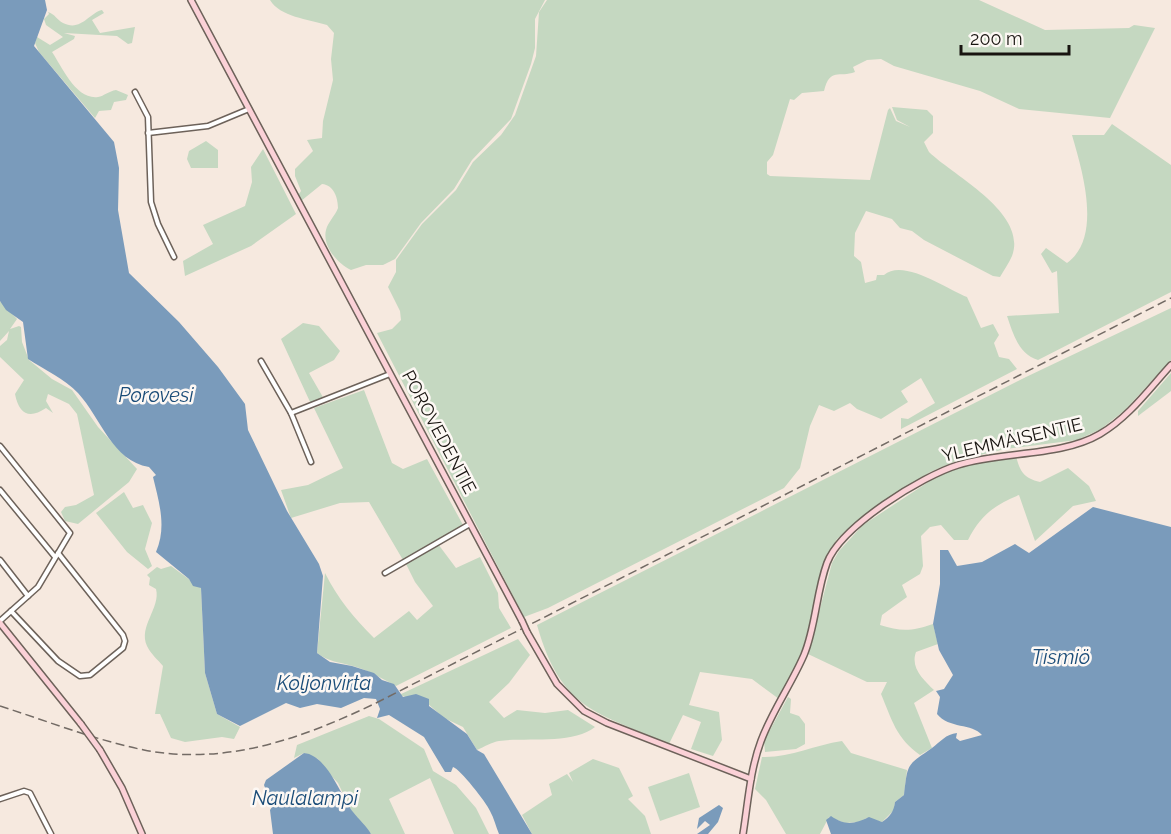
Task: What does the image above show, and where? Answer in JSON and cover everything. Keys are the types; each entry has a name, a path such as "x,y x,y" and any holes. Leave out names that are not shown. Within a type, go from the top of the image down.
{"street":[{"name":"POROVEDENTIE","path":"191,0 527,632 557,684 584,711 614,726 752,779"},
{"path":"135,92 148,117 151,202 158,224 174,257"},
{"path":"148,132 207,126 249,109"},
{"path":"261,361 291,413 311,462"},
{"name":"YLEMMÄISENTIE","path":"743,834 761,740 805,651 828,560 841,540 860,522 936,472 962,464 1073,444 1099,435 1125,417 1171,365"},
{"path":"291,413 391,374"},
{"path":"0,446 70,533 38,586 0,620 10,637 100,750 122,788 142,834"},
{"path":"0,490 123,635 125,641 123,648 90,675 80,676 58,661 9,612"},
{"path":"385,573 470,524"},
{"path":"0,560 28,596"},
{"path":"0,628 10,637"},
{"path":"0,799 26,791 34,796 51,834"}],"green space":[{"path":"270,0 545,0 535,19 535,48 511,119 472,160 454,189 421,223 395,259 383,265 366,265 351,270 332,254 325,236 327,227 338,208 335,193 330,187 322,184 301,201 296,192 299,194 301,191 295,176 295,169 313,151 307,140 322,138 323,121 333,80 331,59 334,33 327,25 287,14"},
{"path":"547,0 979,0 1045,30 1129,28 1134,25 1155,28 1110,118 1019,109 980,91 894,66 881,59 867,60 853,67 855,72 832,76 824,91 802,93 794,100 790,99 773,155 767,162 767,174 770,176 870,180 888,110 890,108 896,121 910,127 897,120 892,107 927,110 933,116 933,133 924,142 929,152 986,197 1000,211 1009,225 1014,240 1012,256 1000,277 993,276 924,240 912,231 900,228 892,219 866,211 855,233 854,256 861,262 865,283 876,280 877,275 902,270 913,272 967,297 981,328 993,324 999,335 994,343 999,357 1009,359 1017,369 901,429 901,418 908,419 935,403 921,378 901,391 908,402 881,419 857,409 850,403 834,411 819,405 810,426 800,468 784,488 548,608 524,617 377,333 392,329 401,320 400,311 388,287 396,272 396,260 422,224 456,190 473,162 501,135 515,115 536,56 539,12"},
{"path":"102,10 104,13 92,20 100,33 135,27 132,43 128,44 117,36 64,33 75,36 74,39 52,52 70,81 90,97 102,96 116,90 128,95 126,100 114,102 111,110 99,111 95,118 39,52 35,43 37,37 50,45 63,37 46,25 44,19 49,14 48,12 63,23 75,25"},
{"path":"1112,124 1171,165 1171,292 1038,360 1021,348 1007,316 1059,313 1057,271 1052,273 1041,254 1046,248 1067,263 1078,251 1084,237 1087,202 1072,135 1104,135"},
{"path":"206,141 218,150 218,168 191,168 187,159 189,151"},
{"path":"263,149 296,214 251,246 185,276 183,261 213,244 203,225 245,206 252,182 251,167"},
{"path":"0,301 17,319 10,329 21,327 22,342 29,360 52,379 72,390 98,427 137,469 129,482 78,524 65,521 61,512 65,507 76,505 94,495 77,414 69,404 48,394 46,401 53,413 46,408 30,414 19,407 15,394 24,380 0,357 0,346 7,340 9,331 0,341"},
{"path":"1171,308 1171,360 1125,410 1101,429 1077,440 1005,449 956,461 930,472 860,519 837,539 827,556 801,656 779,699 752,679 700,672 689,705 719,712 722,740 713,756 691,749 701,722 683,715 669,744 601,715 570,692 557,675 537,625 1026,377"},
{"path":"303,323 319,326 340,351 334,360 309,373 324,399 311,404 281,339"},
{"path":"1171,373 1171,391 1138,416 1138,411"},
{"path":"364,390 392,463 403,469 427,459 463,525 403,560 369,502 340,503 291,518 281,490 308,485 343,468 314,408"},
{"path":"1016,456 1024,474 1040,482 1068,468 1089,486 1096,501 1073,506 1035,541 1019,495 989,512 968,540 954,540 941,525 930,527 921,536 923,566 920,574 902,585 907,597 882,615 880,625 907,630 933,624 938,644 916,652 915,658 916,668 934,690 914,703 932,748 920,755 905,742 892,720 881,694 887,682 867,682 808,654 832,563 839,551 863,525 939,475 971,464"},
{"path":"124,492 133,508 143,505 152,523 145,549 152,566 148,569 127,552 96,513"},
{"path":"438,544 456,568 480,557 498,593 499,608 511,628 396,686 364,670 330,660 317,653 325,573 347,608 374,638 409,611 417,620 433,606 415,582 406,564"},
{"path":"171,566 201,588 205,673 217,714 240,727 234,739 222,737 185,742 171,738 160,714 155,714 163,666 148,649 145,639 145,631 157,596 156,589 149,585 150,578 147,575 157,567 161,569"},
{"path":"518,639 530,655 509,683 489,702 504,718 517,710 545,713 568,710 595,727 575,736 499,741 477,750 463,727 444,718 427,703 399,695"},
{"path":"788,697 791,699 790,713 799,716 805,724 805,744 796,749 765,752 764,741"},
{"path":"369,716 379,719 424,749 433,771 456,785 476,808 489,834 454,834 430,778 389,799 405,834 371,834 352,812 338,783 318,759 304,753 294,758 297,745"},
{"path":"842,741 851,753 907,770 904,795 895,802 894,810 882,822 866,818 863,822 845,823 829,817 820,834 786,834 766,800 755,789 762,757 792,753"},
{"path":"593,759 619,768 633,796 628,799 645,816 651,834 532,834 522,815 552,795 549,784 567,774 573,782 569,773"},
{"path":"689,773 700,807 660,821 648,787"}],"water":[{"name":"Porovesi","path":"0,0 45,0 47,10 34,46 114,142 119,168 118,210 129,273 179,322 218,367 245,404 248,430 287,511 319,564 323,576 317,653 330,662 374,673 382,680 394,684 403,697 416,694 429,699 429,706 467,734 477,750 484,754 532,834 499,834 488,807 467,779 453,767 451,772 445,772 424,737 389,715 377,718 380,709 376,699 364,698 341,708 317,704 300,708 286,703 240,726 217,714 205,673 201,588 193,586 189,579 156,552 161,524 153,477 156,475 149,467 136,463 116,448 86,403 73,388 28,359 23,322 6,310 0,301"},
{"name":"Tismiö","path":"1093,507 1171,527 1171,834 831,834 826,820 831,816 850,823 869,817 882,822 887,818 893,811 895,802 904,795 910,766 917,758 946,737 957,733 956,738 960,741 982,735 978,731 948,722 937,714 940,697 936,691 944,689 953,675 939,650 933,624 940,584 940,550 948,550 957,566 982,562 1015,544 1029,553"},
{"name":"Naulalampi","path":"304,753 312,755 326,768 353,812 371,834 273,834 270,810 272,807 264,785 266,780"},
{"path":"719,805 723,808 718,822 708,834 697,834 710,825 705,821 697,829 699,818"}],"railway":[{"path":"0,706 107,741 144,750 175,754 205,754 264,746 321,727 376,703 1171,298"}],"water label":[{"name":"Koljonvirta","path":"324,683"}]}
